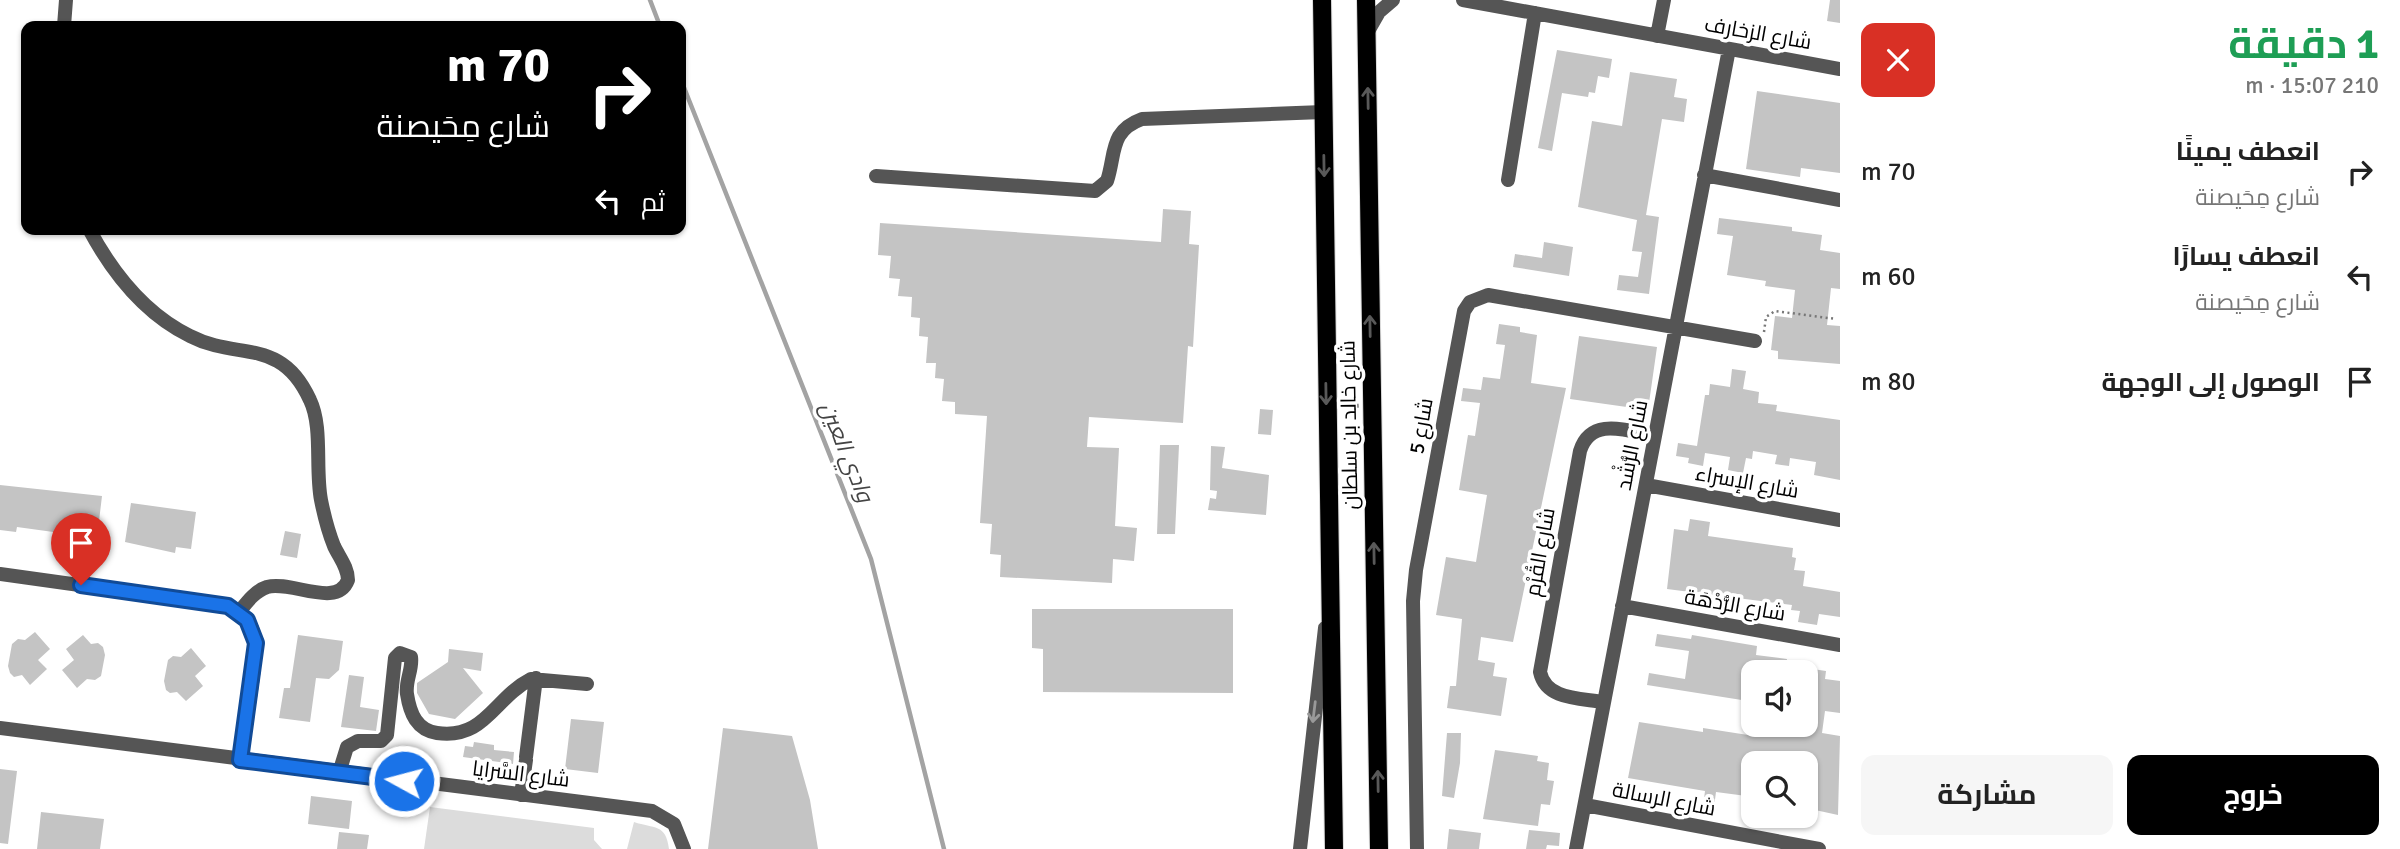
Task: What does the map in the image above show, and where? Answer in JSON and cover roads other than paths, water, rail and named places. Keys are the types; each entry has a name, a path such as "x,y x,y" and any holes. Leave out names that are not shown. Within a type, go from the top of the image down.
{"main road":[{"name":"شارع خالِد بن سلطان","path":"1322,0 1334,849"},
{"name":"شارع خالِد بن سلطان","path":"1366,0 1379,849"}],"street":[{"path":"64,21 66,0"},
{"path":"1367,35 1379,12 1393,0"},
{"name":"شارع الزخارف","path":"1463,0 1488,2 1840,69"},
{"path":"1508,180 1540,14 1547,0"},
{"path":"1657,36 1664,0"},
{"name":"شارع الرُّشْد","path":"1576,849 1729,49"},
{"path":"876,176 1096,191 1108,181 1111,149 1119,134 1142,119 1323,112"},
{"path":"1704,175 1840,200"},
{"path":"93,235 125,283 158,315 201,341 255,351 279,362 298,379 311,402 316,418 322,502 330,535 347,570 348,580 344,588 332,593 279,585 266,587 255,594 239,612"},
{"name":"شارع 5","path":"1417,849 1416,570 1464,311 1470,302 1488,295 1755,341"},
{"name":"شارع القُرْم","path":"1603,702 1553,692 1542,680 1540,672 1580,451 1589,434 1598,429 1655,436"},
{"name":"شارع الإسراء","path":"1646,485 1840,520"},
{"path":"0,574 228,606 239,612 247,620 256,643 240,760"},
{"path":"1300,849 1329,596"},
{"name":"شارع الرُّدْهَة","path":"1622,606 1840,645"},
{"path":"339,773 347,747 358,741 378,742 387,735 395,658 400,653 407,653 411,657 408,698 418,726 426,732 452,736 469,731 526,681 536,678 587,684"},
{"path":"521,795 536,678"},
{"name":"شارع السَّرايا","path":"0,727 339,773 652,811 674,824 684,849"},
{"name":"شارع الرسالة","path":"1585,805 1819,849"}],"waterway":[{"name":"وادي العين","path":"650,0 658,21"},
{"name":"وادي العين","path":"686,93 871,559 944,849"}]}
